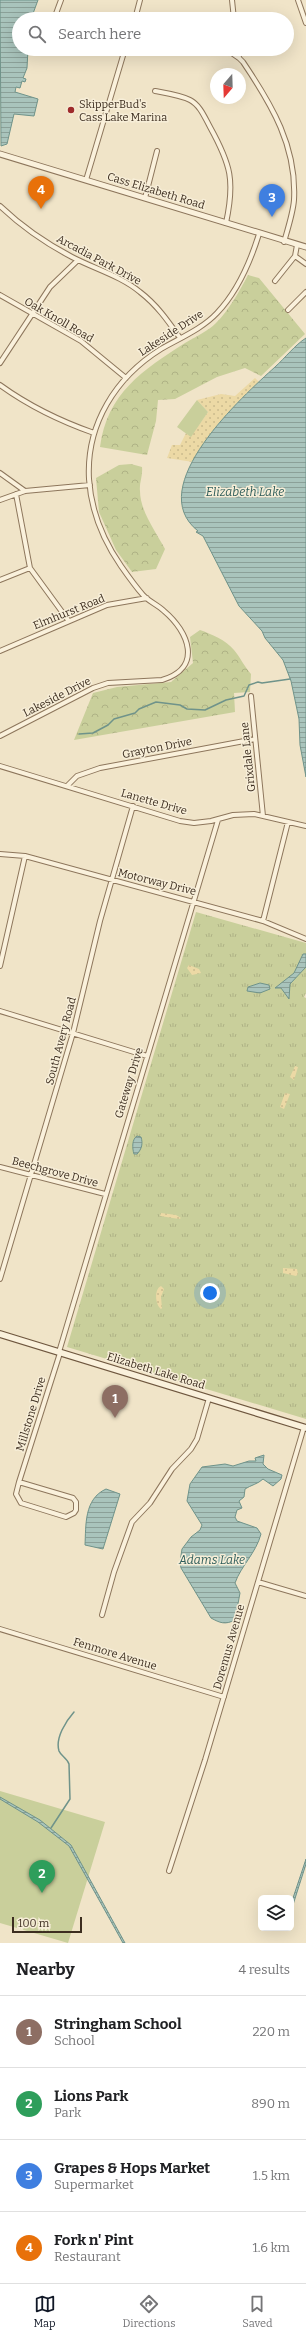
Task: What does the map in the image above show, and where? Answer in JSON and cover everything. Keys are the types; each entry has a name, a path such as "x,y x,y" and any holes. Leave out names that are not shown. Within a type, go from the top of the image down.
{"main road":[{"name":"Elizabeth Lake Road","path":"0,1334 305,1427"}],"street":[{"path":"57,12 61,0"},
{"path":"137,12 140,0"},
{"path":"232,0 233,12"},
{"path":"298,0 306,23"},
{"path":"86,180 123,56"},
{"path":"235,56 243,62 270,101 289,146 294,172 294,202 284,242"},
{"path":"155,91 191,101 201,110 226,156 230,179 230,203 226,223"},
{"path":"145,198 157,151"},
{"name":"Cass Elizabeth Road","path":"0,154 284,242 306,247"},
{"name":"Arcadia Park Drive","path":"0,206 37,236 78,260 139,291 162,312 180,338"},
{"name":"Lakeside Drive","path":"0,736 93,688 108,683 162,680 177,673 184,666 188,654 184,635 166,612 147,598 120,564 101,530 94,512 89,466 94,433 105,405 126,378 143,361 216,314 231,297 242,278 259,234"},
{"path":"275,281 295,256 297,245"},
{"path":"295,256 306,264"},
{"path":"0,363 50,287 78,260"},
{"path":"288,310 306,292"},
{"name":"Oak Knoll Road","path":"0,295 81,342 126,378"},
{"path":"0,385 56,420 94,433"},
{"path":"0,473 26,491"},
{"path":"0,500 26,491 90,485"},
{"path":"16,494 30,568 68,620"},
{"path":"0,580 30,568"},
{"name":"Elmhurst Road","path":"0,651 68,620 107,605 147,598"},
{"name":"Grixdale Lane","path":"251,696 263,816"},
{"name":"Grayton Drive","path":"66,786 78,776 100,768 255,739"},
{"name":"Lanette Drive","path":"0,766 180,820 194,822 218,820 240,814 263,816 306,826"},
{"name":"South Avery Road","path":"0,1279 73,1033 111,880 133,806"},
{"name":"Gateway Drive","path":"60,1352 105,1194 195,901 218,820"},
{"path":"263,921 288,822"},
{"name":"Motorway Drive","path":"0,854 25,856 195,901 263,921 306,938"},
{"path":"0,966 25,856"},
{"path":"0,1011 147,1056"},
{"name":"Beechgrove Drive","path":"0,1167 105,1194"},
{"name":"Millstone Drive","path":"19,1482 73,1498 76,1505 76,1510 74,1513 66,1517 21,1503 16,1494 19,1482 60,1352"},
{"path":"102,1615 114,1572 132,1522 150,1503 172,1469 191,1449 197,1440 209,1398"},
{"name":"Doremus Avenue","path":"169,1871 224,1697 305,1427"},
{"path":"258,1582 306,1596"},
{"name":"Fenmore Avenue","path":"0,1629 224,1697"}],"green space":[{"path":"248,275 259,278 305,334 261,376 245,368 217,377 175,399 158,400 156,421 147,455 100,447 104,428 110,412 119,397 129,385 155,363 213,326 229,307"},
{"path":"197,400 208,412 191,437 177,427"},
{"path":"131,464 142,467 140,488 141,499 149,521 165,549 156,569 132,572 116,550 99,512 96,478 119,465"},
{"path":"200,630 209,633 231,646 251,674 250,692 234,693 235,712 74,740 93,693 117,687 171,682 193,663 190,637"},
{"path":"196,912 306,943 306,993 304,997 306,998 306,1419 67,1347"},
{"path":"0,1791 105,1822 68,1943 0,1923"}],"sand":[{"path":"255,378 259,382 240,400 214,429 193,462 167,458 172,445 180,445 186,433 191,436 208,412 197,400 221,394 235,396"},
{"path":"189,965 199,969 201,973 192,975 187,968"},
{"path":"295,1066 298,1067 294,1080 290,1077"},
{"path":"285,1093 290,1094 284,1109 280,1107"},
{"path":"161,1213 176,1215 181,1218 160,1216"},
{"path":"283,1268 297,1269 298,1274 296,1276 283,1273"},
{"path":"161,1286 164,1289 161,1297 161,1309 157,1304 156,1294 157,1290"}],"water":[{"path":"0,0 38,0 34,12 12,12 12,56 28,56 27,68 23,78 26,79 25,82 22,81 20,88 16,87 15,92 38,99 34,116 14,114 7,144 1,146"},
{"name":"Elizabeth Lake","path":"306,338 306,777 300,745 299,719 291,681 283,660 265,638 262,631 239,606 203,536 196,532 198,531 184,513 182,491 189,467 204,443 222,420 260,381"},
{"path":"303,954 306,954 306,967 290,984 289,999 281,988 275,988 294,973"},
{"path":"260,983 269,985 270,989 260,993 247,991 248,987"},
{"path":"135,1137 141,1137 142,1146 137,1154 134,1154 133,1144"},
{"name":"Adams Lake","path":"264,1455 263,1464 268,1469 282,1475 281,1479 273,1486 263,1479 245,1489 244,1497 239,1501 242,1508 237,1510 235,1517 237,1521 257,1528 261,1534 256,1547 235,1583 240,1593 235,1620 225,1623 220,1622 211,1618 181,1568 180,1562 182,1549 191,1537 200,1530 202,1525 187,1501 190,1484 202,1467 225,1464 233,1466 249,1461 256,1461 255,1458"},
{"path":"106,1489 120,1494 103,1549 85,1545 86,1521 90,1506 94,1499 99,1493"},
{"path":"0,1797 40,1820 71,1845 125,1943 123,1943 69,1846 38,1822 0,1799"},
{"path":"306,1859 306,1864 294,1902 294,1895"}],"waterway":[{"path":"79,734 93,733 108,725 114,719 135,713 139,709 156,702 180,705 187,709 205,710 226,700 244,696 249,685 258,682 262,683 290,679"},
{"path":"51,1828 70,1799 69,1764 60,1753 58,1746 62,1730 74,1712"}],"place":[{"name":"SkipperBud's Cass Lake Marina","path":"71,110"},
{"name":"Fork n' Pint","path":"41,209"},
{"name":"Grapes & Hops Market","path":"272,217"},
{"name":"Stringham School","path":"115,1418"},
{"name":"Lions Park","path":"42,1893"}]}
